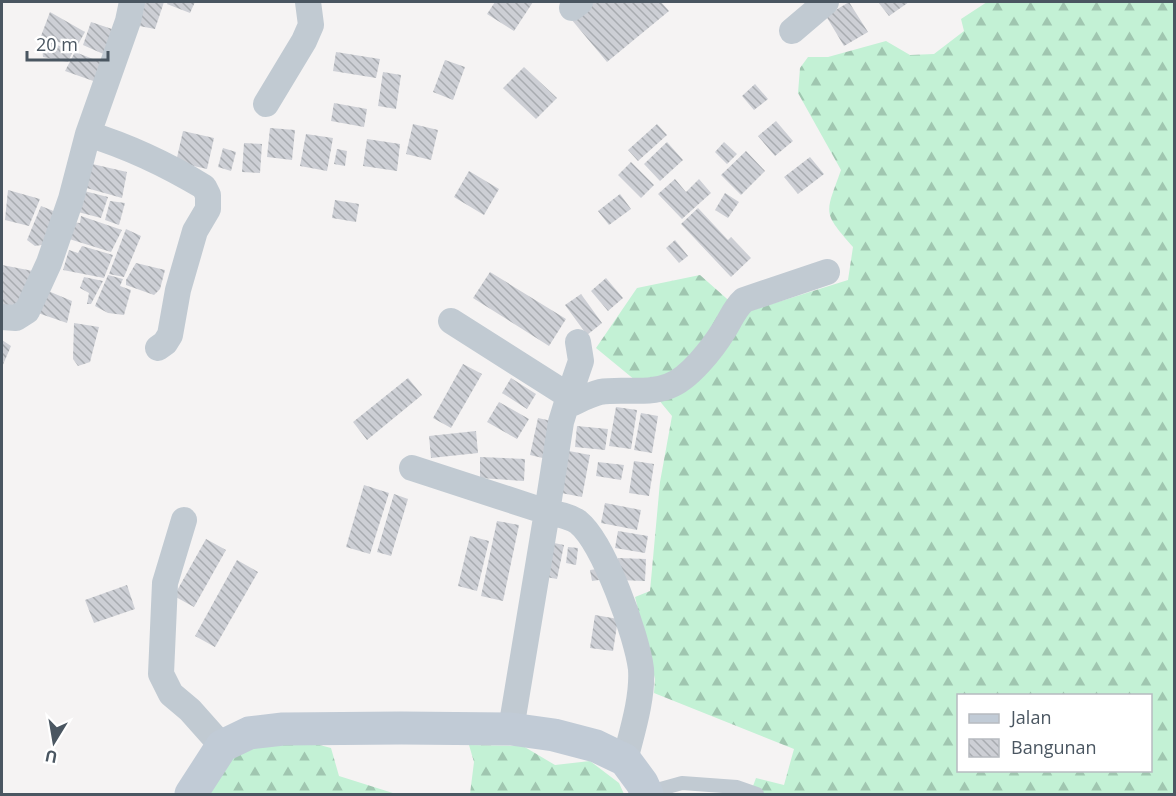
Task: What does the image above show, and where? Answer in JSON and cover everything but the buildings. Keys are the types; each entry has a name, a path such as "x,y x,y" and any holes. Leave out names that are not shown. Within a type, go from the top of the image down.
{"street":[{"path":"2,317 22,316 31,304 49,263 71,199 88,134 128,21 132,2"},
{"path":"266,104 304,41 311,24 308,2"},
{"path":"792,31 826,2"},
{"path":"88,134 125,145 152,158 204,187 208,195 208,209 195,231 178,290 171,335 158,348"},
{"path":"451,321 567,401 600,392 643,391 670,386 708,353 735,308 744,300 827,272"},
{"path":"511,729 561,422 581,361 578,342"},
{"path":"412,468 547,512 566,516 577,522 591,536 627,614 641,669 637,712 625,760"},
{"path":"184,520 165,583 162,674 171,694 190,710 222,746"},
{"path":"191,795 222,746 249,733 283,729 511,729 554,735 596,746 625,760 642,783 646,794"}],"lane":[{"path":"646,794 681,783 737,787 757,795"}],"green space":[{"path":"987,2 1174,2 1174,794 750,794 756,778 784,785 794,749 654,693 655,679 635,597 650,591 660,482 672,416 658,399 596,348 637,288 700,275 743,313 848,280 853,247 831,219 829,212 841,170 798,93 800,68 808,57 828,57 886,41 910,55 934,54 964,31 961,19"},
{"path":"282,735 331,748 339,776 396,794 208,794 239,746"},
{"path":"469,745 523,746 555,765 590,761 619,783 624,794 470,794 474,762"}]}
